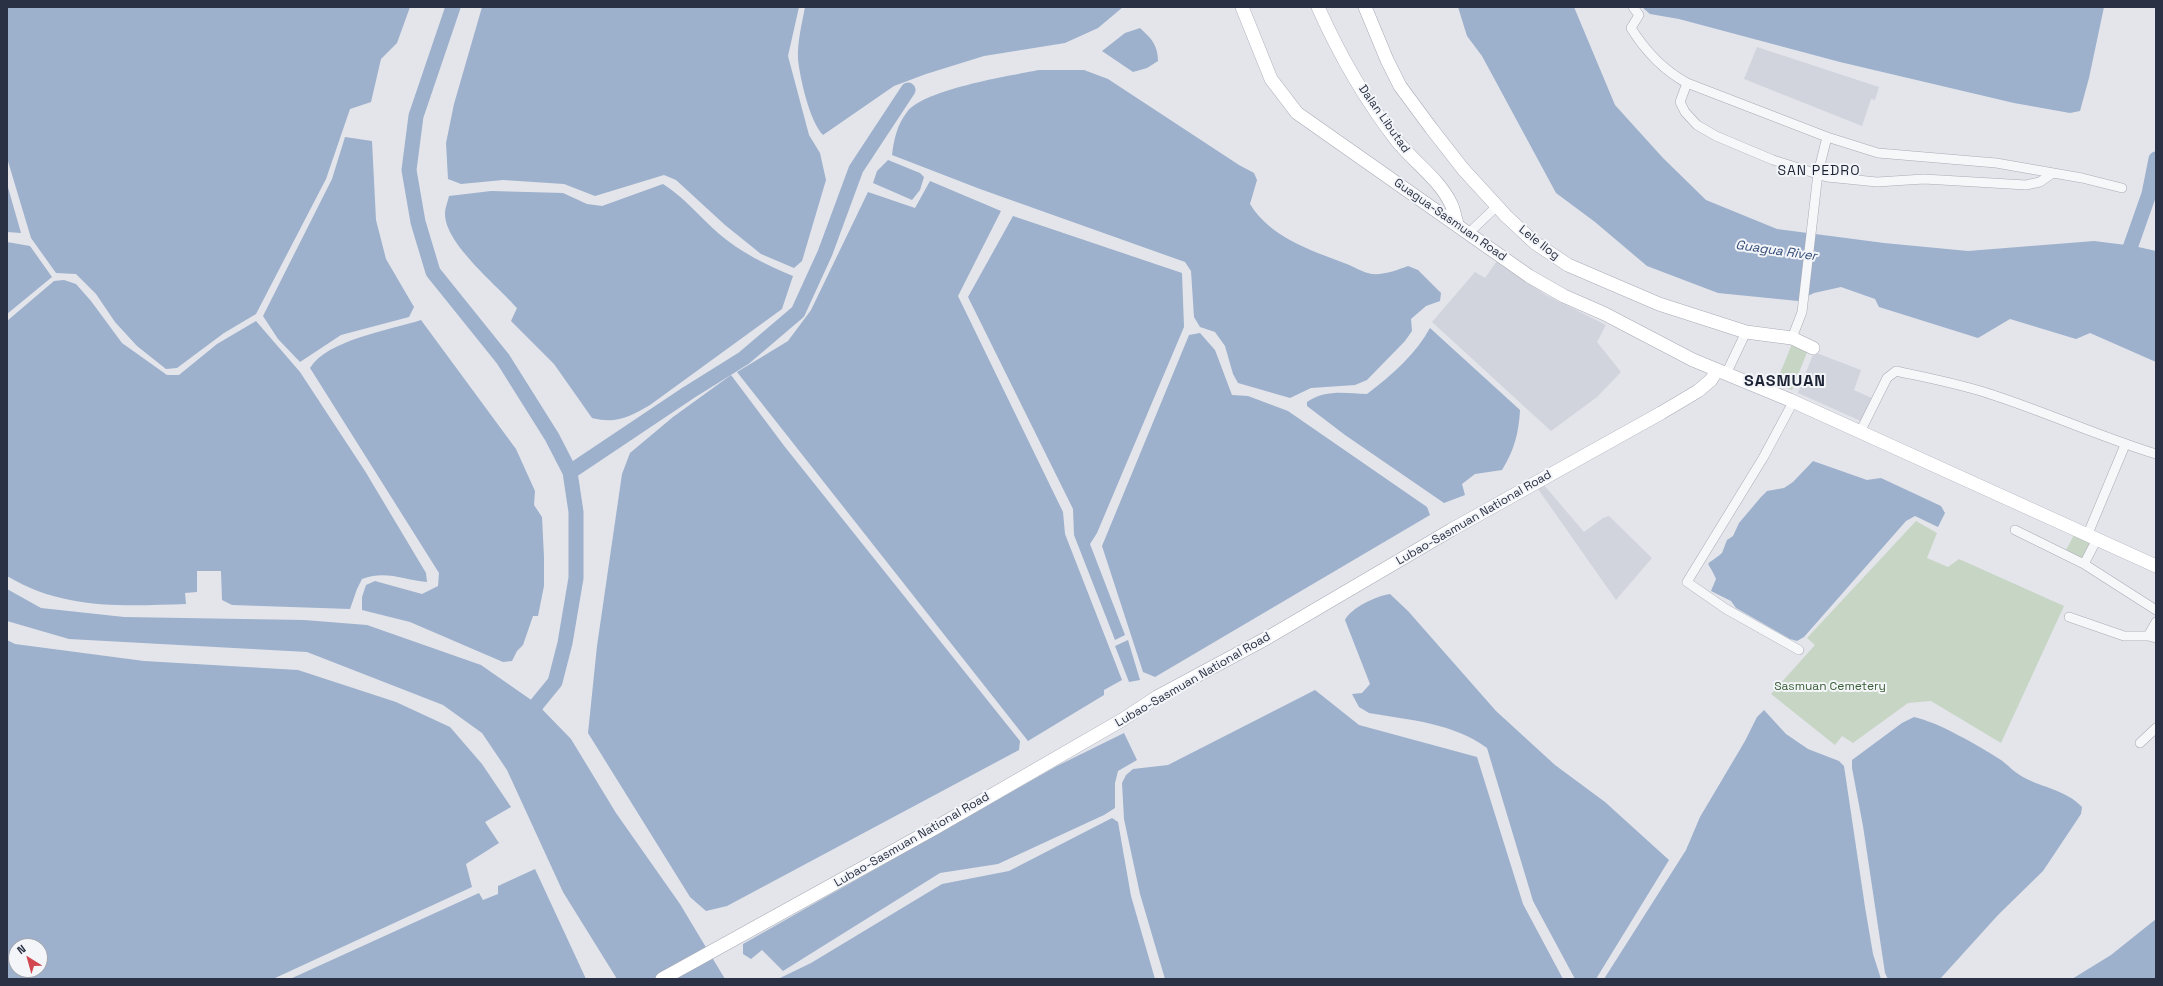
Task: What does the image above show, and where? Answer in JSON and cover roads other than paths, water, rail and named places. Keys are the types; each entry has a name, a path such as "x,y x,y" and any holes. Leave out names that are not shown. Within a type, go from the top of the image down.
{"main road":[{"name":"Guagua-Sasmuan Road","path":"1242,7 1272,79 1297,113 1529,276 1564,296 1722,372 1793,402 2091,538 2156,566"},
{"name":"Dalan Libutad","path":"1318,7 1339,50 1366,96 1397,141 1438,186 1451,203 1457,224"},
{"name":"Lele Ilog","path":"1365,7 1387,60 1400,86 1463,169 1497,206 1536,243 1568,265 1659,304 1746,332 1792,338 1813,348"},
{"name":"Lubao-Sasmuan National Road","path":"662,979 942,824 1122,720 1157,697 1326,604 1451,530 1673,406 1703,388 1722,372"}],"street":[{"path":"1633,7 1639,15 1631,28 1640,42 1657,62 1687,83 1740,102 1827,137 1878,153 1996,163 2053,173 2122,188"},
{"path":"1687,83 1680,102 1685,112 1698,125 1736,145 1773,160 1837,178 1877,182 1924,179 2026,185 2040,182 2053,173"},
{"path":"1792,338 1803,302 1811,222 1818,173 1827,137"},
{"path":"1469,233 1497,206"},
{"path":"1722,372 1746,332"},
{"path":"1860,432 1886,378 1896,371 1942,380 1992,394 2125,445 2156,454"},
{"path":"1793,402 1763,458 1687,582 1726,609 1799,650"},
{"path":"2084,564 2091,538 2125,445"},
{"path":"2015,530 2084,564 2156,610"},
{"path":"2069,617 2124,636 2152,637 2156,622"},
{"path":"2140,743 2156,728"}],"water":[{"path":"7,7 410,7 397,43 381,59 371,102 350,109 326,179 256,314 224,333 177,368 166,369 137,346 115,322 96,294 76,274 56,273 31,238 7,158"},
{"path":"482,7 799,7 788,56 809,135 820,153 826,180 802,261 794,268 761,254 725,225 676,180 664,175 595,196 564,184 503,180 461,184 448,179 446,143 454,104"},
{"path":"805,7 1123,7 1098,28 1065,43 984,56 926,74 894,86 823,135 818,129 810,111 803,88 799,67 798,46"},
{"name":"Guagua River","path":"1458,7 1574,7 1615,105 1663,158 1706,200 1777,229 1884,243 1968,251 2094,241 2134,246 2156,251 2156,362 2090,333 2076,339 2010,319 1978,338 1879,307 1875,299 1841,287 1814,293 1798,301 1718,293 1647,266 1595,222 1556,193 1482,56 1467,36"},
{"path":"1642,7 2104,7 2089,78 2080,111 2070,113 2014,103 1840,62 1679,19 1650,14"},
{"path":"1140,28 1153,42 1157,50 1158,61 1147,68 1133,72 1102,51 1125,33"},
{"path":"1039,70 1084,70 1108,79 1239,165 1254,173 1257,180 1250,204 1268,225 1280,234 1318,253 1372,274 1395,271 1408,266 1418,270 1441,293 1440,301 1426,306 1411,319 1412,331 1405,341 1367,380 1355,385 1311,388 1290,398 1238,383 1233,374 1225,346 1215,332 1200,327 1194,317 1191,271 1185,262 980,189 892,155 898,127 907,112 917,104 949,90"},
{"path":"345,137 372,141 376,220 386,259 414,307 409,317 341,335 300,362 278,339 263,316 332,179"},
{"path":"888,160 920,173 924,177 920,190 912,200 873,183 877,171"},
{"path":"930,181 1001,211 958,296 1063,512 1065,534 1122,680 1104,690 1104,695 1028,741 737,372 788,341 811,310 868,192 915,208"},
{"path":"7,184 21,233 7,232"},
{"path":"663,184 692,207 726,240 763,263 793,276 782,309 650,405 636,413 616,420 601,420 592,418 554,364 511,321 517,308 474,264 454,238 447,226 445,214 449,196 491,191 563,193 587,204 602,206"},
{"path":"1013,216 1182,273 1184,327 1097,533 1090,544 1125,635 1115,640 1074,535 1073,509 968,297"},
{"path":"7,242 30,246 52,277 7,314"},
{"path":"64,280 76,284 91,301 122,343 167,375 179,375 217,344 256,321 300,372 365,471 426,573 427,582 387,575 371,576 362,579 350,609 232,605 222,600 221,571 197,571 197,592 185,593 186,604 163,605 94,604 72,600 50,595 28,587 7,576 7,321 54,281"},
{"path":"421,320 516,449 535,491 534,505 542,517 544,586 538,616 533,616 523,645 517,651 512,661 503,662 410,622 362,610 362,597 366,585 375,581 422,594 438,586 439,573 310,368 318,358 344,343"},
{"path":"1430,328 1520,410 1515,441 1510,456 1502,470 1475,474 1462,484 1465,495 1444,503 1345,435 1307,406 1307,402 1328,393 1367,394 1385,380 1410,356 1418,347"},
{"path":"1200,333 1215,350 1232,395 1248,396 1288,411 1427,507 1430,515 1155,677 1143,672 1102,546 1189,335"},
{"path":"731,375 785,447 1020,741 1019,750 727,906 706,911 690,897 588,733 597,646 622,474 630,453 673,417"},
{"path":"1813,461 1867,480 1881,478 1941,506 1945,513 1938,527 1915,516 1906,521 1804,637 1797,641 1790,639 1736,608 1731,601 1711,591 1716,579 1708,564 1722,553 1727,540 1733,536 1739,523 1767,491 1784,488 1793,482"},
{"path":"7,589 41,608 124,617 304,620 367,625 481,665 537,704 571,739 616,813 680,904 725,979 617,979 563,892 507,770 482,733 443,705 307,652 69,639 7,621"},
{"path":"1390,594 1408,611 1496,711 1555,765 1605,802 1669,860 1596,979 1575,979 1533,901 1487,748 1460,733 1446,728 1369,713 1359,707 1352,694 1362,693 1370,684 1345,620 1353,611 1364,603"},
{"path":"7,640 15,644 144,661 298,670 396,702 450,727 482,764 511,807 485,822 499,843 466,864 472,887 273,979 7,979"},
{"path":"1128,640 1140,680 1129,682 1115,646"},
{"path":"1315,690 1359,725 1477,757 1523,904 1563,979 1165,979 1140,894 1124,819 1122,783 1126,775 1133,769 1168,765"},
{"path":"1764,710 1786,734 1808,749 1839,761 1844,766 1873,954 1881,979 1604,979 1686,850 1700,817 1745,741 1757,717"},
{"path":"1914,717 1935,724 1958,735 2001,760 2020,775 2062,793 2076,801 2082,807 2081,814 2043,871 1998,915 1940,979 1888,979 1885,973 1863,826 1852,768 1852,760 1902,723"},
{"path":"1124,733 1137,760 1118,771 1115,783 1115,808 1104,815 998,864 940,873 783,971 762,950 751,959 743,954 743,944 1057,766"},
{"path":"1112,818 1118,822 1131,896 1155,979 778,979 811,963 942,884 1009,871"},
{"path":"535,869 586,979 290,979 479,893 483,900 498,894 498,886"},
{"path":"2156,919 2156,979 2072,979 2111,955"}],"waterway":[{"path":"453,7 416,116 409,170 418,222 433,272 503,359 552,437 570,472 576,512 576,578 565,643 555,682 537,704 527,722"},
{"path":"570,472 688,393 744,358 798,312 825,253 856,169 908,90"},
{"path":"2124,265 2149,194 2156,159"}],"district":[{"name":"SAN PEDRO","path":"1819,171"},
{"name":"SASMUAN","path":"1785,382"}],"park label":[{"name":"Sasmuan Cemetery","path":"1830,687"}]}
